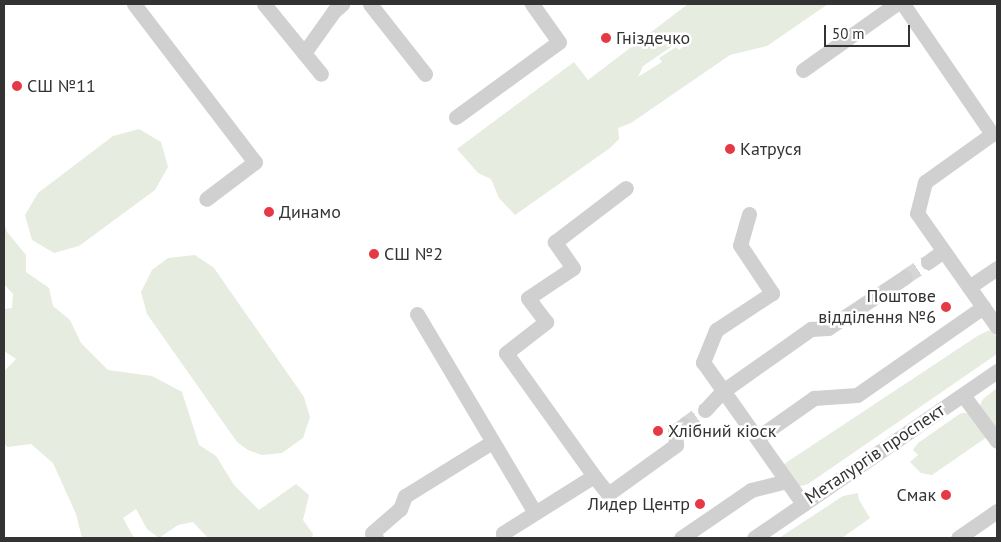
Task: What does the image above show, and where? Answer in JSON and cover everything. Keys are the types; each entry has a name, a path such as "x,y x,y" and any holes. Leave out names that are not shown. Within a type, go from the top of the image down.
{"street":[{"path":"134,4 255,162 206,199"},
{"path":"264,4 321,74"},
{"path":"304,53 334,11 342,4"},
{"path":"370,4 424,74"},
{"path":"456,117 559,42 532,4"},
{"path":"803,70 896,4"},
{"path":"903,4 992,134 925,182 917,213 997,327"},
{"path":"626,188 554,242 573,268 528,298 546,322 506,353 608,494 676,445 675,431 684,425"},
{"path":"749,214 740,245 772,293 716,330 702,362 802,504"},
{"path":"928,262 943,251"},
{"path":"969,287 997,268"},
{"path":"705,410 723,391 811,329 828,328 905,277"},
{"path":"757,438 814,398 857,395 983,307"},
{"path":"417,314 535,514"},
{"name":"Металургів проспект","path":"754,538 997,371"},
{"path":"963,395 997,440"},
{"path":"376,538 372,533 400,509 404,496 492,442"},
{"path":"504,538 503,533 594,476"},
{"path":"681,538 751,490 787,482"},
{"path":"958,538 997,511"}],"shaded area":[{"path":"688,4 828,4 767,46 730,55 631,123 618,128 619,139 610,148 515,215 499,198 491,179 478,173 457,149 574,62 588,80","holes":["674,45 685,45 679,50 676,47 659,58 662,62 638,77 643,66"]},
{"path":"139,129 161,142 168,167 155,190 79,246 54,253 32,240 25,215 38,193 113,136"},
{"path":"4,222 7,232 26,255 26,272 49,288 53,306 70,320 81,343 108,370 152,376 182,392 199,445 216,456 234,485 259,510 296,484 309,495 303,520 313,534 312,538 208,538 193,522 178,525 159,538 147,529 136,509 123,518 134,538 82,538 76,514 53,463 31,444 7,447 4,442 4,371 16,359 4,351 4,309 12,308 13,294 4,284"},
{"path":"195,255 214,268 304,397 310,417 303,438 282,453 262,455 248,450 237,442 147,314 141,292 152,270 168,258"},
{"path":"990,330 997,337 997,354 808,484 797,487 781,466 979,335"},
{"path":"997,388 997,430 985,416 980,405 983,399"},
{"path":"961,413 967,413 973,418 987,437 932,475 921,473 910,462 918,455 913,450 918,443"},
{"path":"858,493 859,500 870,518 842,538 779,538 843,496"}],"tunnel":[{"path":"905,277 928,262"},
{"path":"684,425 705,410"}],"place":[{"name":"Гніздечко","path":"606,38"},
{"name":"СШ №11","path":"17,86"},
{"name":"Катруся","path":"730,149"},
{"name":"Динамо","path":"269,212"},
{"name":"СШ №2","path":"374,254"},
{"name":"Поштове відділення №6","path":"946,307"},
{"name":"Хлібний кіоск","path":"658,431"},
{"name":"Смак","path":"946,495"},
{"name":"Лидер Центр","path":"700,504"}]}
